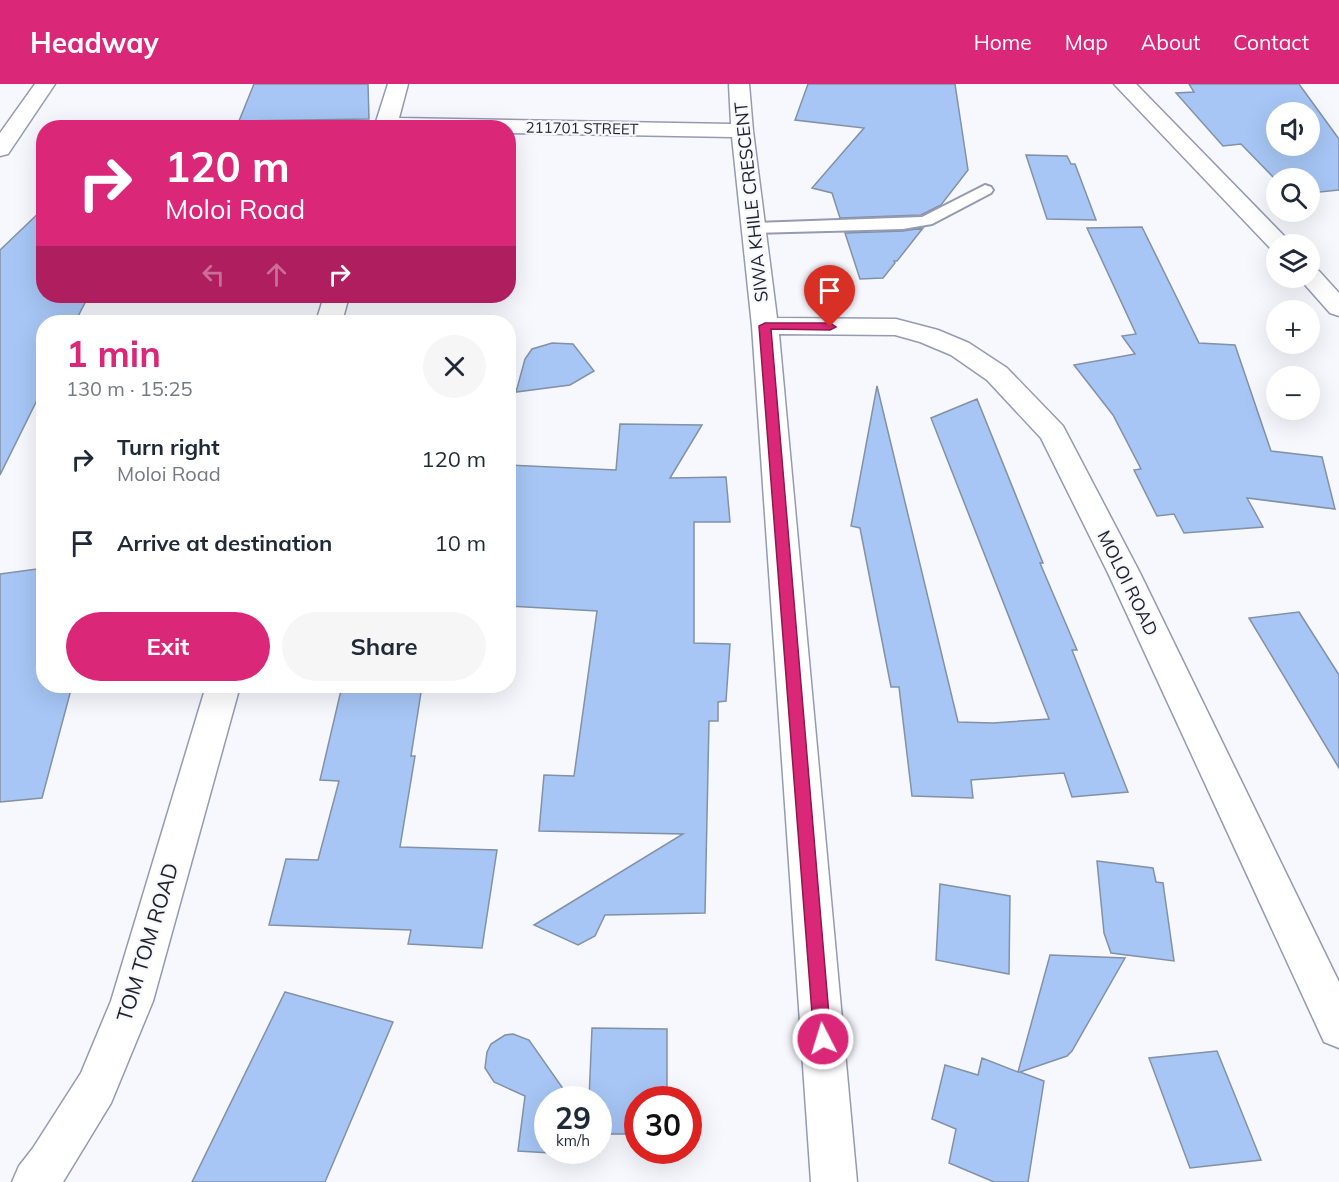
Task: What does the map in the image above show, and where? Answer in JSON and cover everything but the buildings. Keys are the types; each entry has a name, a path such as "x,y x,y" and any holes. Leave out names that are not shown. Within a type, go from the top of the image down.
{"street":[{"path":"0,149 45,84"},
{"path":"388,120 398,84"},
{"name":"SIWA KHILE CRESCENT","path":"739,84 742,131 765,326 834,1182"},
{"path":"1124,84 1270,234"},
{"name":"211701 STREET","path":"516,128 742,131"},
{"path":"1320,287 1339,308"},
{"name":"MOLOI ROAD","path":"765,326 896,327 929,336 960,349 997,374 1053,433 1124,573 1339,1027"},
{"name":"TOM TOM ROAD","path":"35,1182 49,1164 96,1088 132,1001 221,693"}],"lane":[{"path":"753,228 903,224 926,221 985,190"}],"route":[{"path":"823,1039 765,326 830,327"}]}
